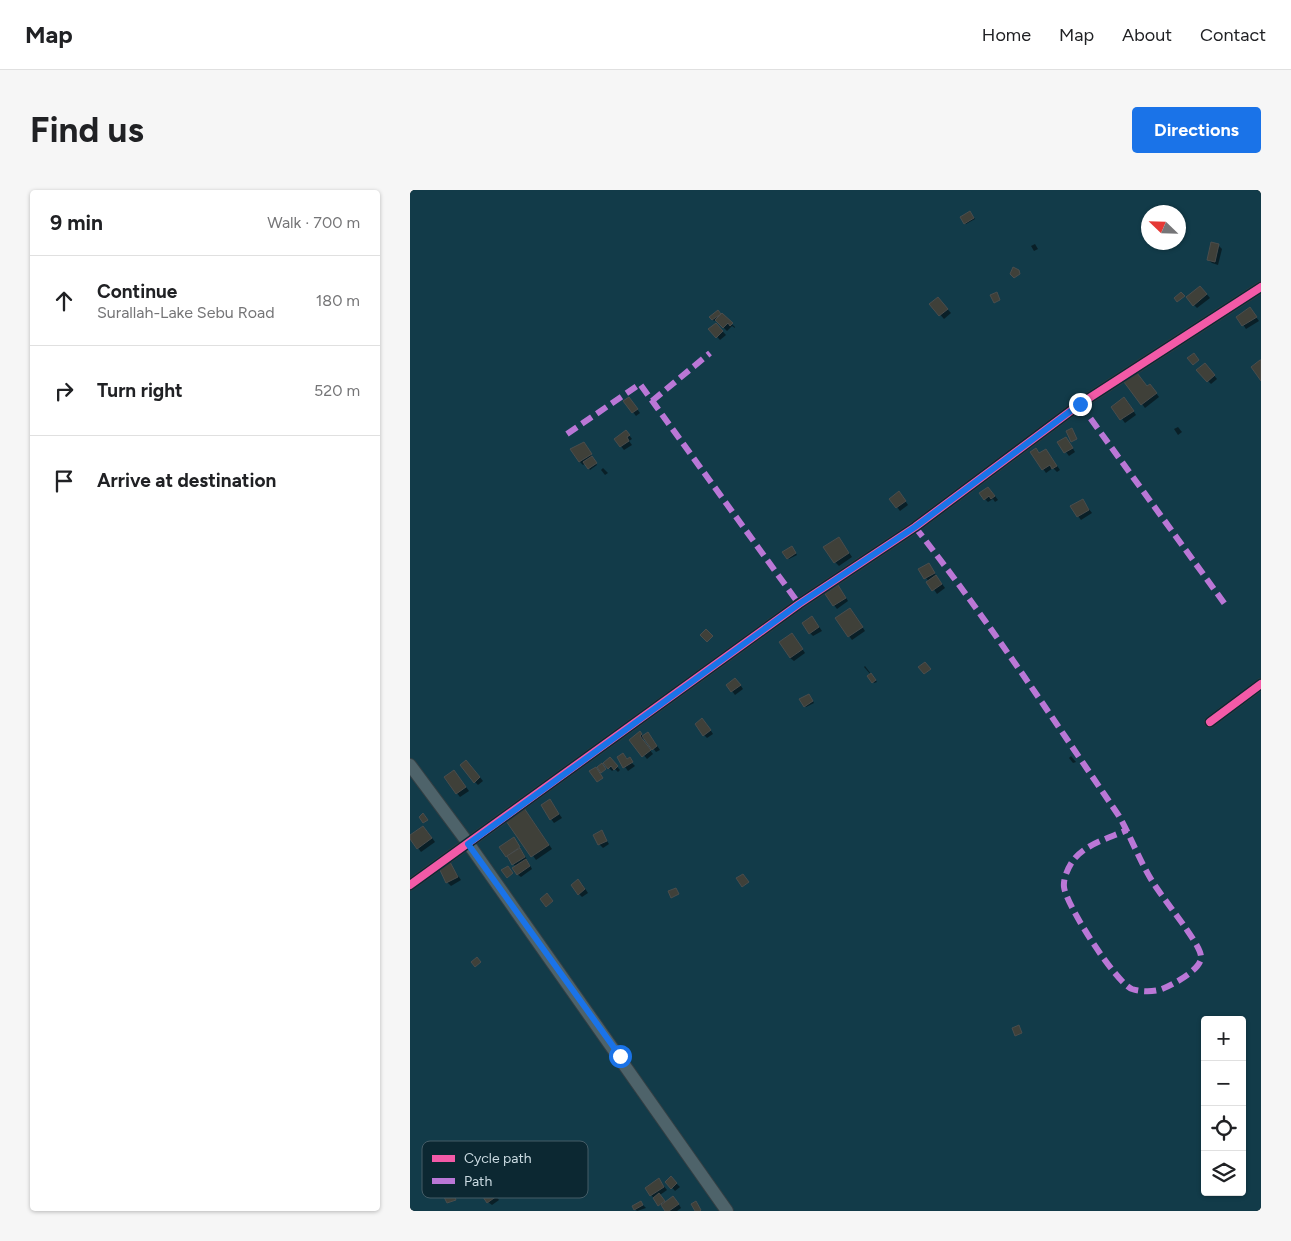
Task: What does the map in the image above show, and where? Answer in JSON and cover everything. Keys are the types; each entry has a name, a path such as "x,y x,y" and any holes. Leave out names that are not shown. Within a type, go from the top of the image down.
{"main road":[{"path":"410,765 728,1211"}],"street":[{"path":"410,885 799,604 915,527 1080,404 1261,287"},
{"path":"1210,722 1261,684"}],"shaded area":[{"path":"410,190 1261,190 1261,1211 410,1211"}],"building":[{"path":"970,211 974,218 964,224 960,217"},
{"path":"1211,242 1219,244 1215,262 1207,260"},
{"path":"1013,267 1019,270 1020,274 1014,278 1010,274"},
{"path":"1200,286 1207,294 1193,306 1186,297"},
{"path":"997,292 1000,300 994,303 990,295"},
{"path":"1181,292 1185,296 1177,302 1174,298"},
{"path":"938,297 948,309 939,316 929,304"},
{"path":"1250,307 1257,317 1242,326 1236,317"},
{"path":"718,310 721,314 712,320 709,317"},
{"path":"722,313 733,323 730,326 728,323 723,328 715,320"},
{"path":"716,323 723,331 716,338 708,329"},
{"path":"1194,353 1199,360 1193,365 1187,358"},
{"path":"1261,360 1261,381 1251,367"},
{"path":"1205,363 1215,375 1207,382 1196,370"},
{"path":"1137,373 1147,386 1150,384 1157,393 1141,405 1124,382"},
{"path":"629,397 638,409 632,413 623,401"},
{"path":"1124,397 1134,411 1120,420 1111,407"},
{"path":"1072,428 1077,439 1071,442 1066,431"},
{"path":"626,430 630,435 627,437 629,441 620,447 614,439"},
{"path":"1066,437 1073,448 1064,453 1057,442"},
{"path":"584,442 592,454 579,462 570,449"},
{"path":"1036,448 1039,453 1046,449 1057,466 1052,469 1050,465 1042,470 1030,452"},
{"path":"592,456 597,463 588,469 583,462"},
{"path":"988,487 995,496 991,499 989,496 984,500 979,493"},
{"path":"899,491 906,501 896,508 889,499"},
{"path":"1083,499 1089,510 1077,517 1070,506"},
{"path":"839,537 849,553 834,563 823,547"},
{"path":"792,546 796,553 787,559 782,552"},
{"path":"929,563 935,573 924,579 918,569"},
{"path":"936,575 942,584 932,591 926,582"},
{"path":"838,585 846,598 833,606 825,594"},
{"path":"850,608 863,627 848,637 835,618"},
{"path":"812,616 819,627 809,634 802,623"},
{"path":"706,629 713,636 707,642 700,635"},
{"path":"792,633 803,649 790,658 779,642"},
{"path":"925,662 931,669 924,674 918,667"},
{"path":"871,673 876,680 872,683 867,676"},
{"path":"735,678 741,685 731,692 726,685"},
{"path":"809,694 813,701 804,707 799,699"},
{"path":"702,718 711,730 703,736 695,724"},
{"path":"640,731 642,734 640,736 651,750 642,757 629,740"},
{"path":"648,732 657,746 652,750 642,736"},
{"path":"623,753 627,759 630,757 633,762 623,768 617,757"},
{"path":"610,757 618,766 614,770 611,766 608,769 603,763"},
{"path":"466,760 480,777 474,783 460,765"},
{"path":"602,763 606,769 601,773 597,767"},
{"path":"596,767 603,778 597,782 589,771"},
{"path":"454,770 466,787 456,794 444,777"},
{"path":"550,799 559,814 550,820 541,805"},
{"path":"524,808 549,845 531,857 506,821"},
{"path":"423,813 428,820 423,823 419,817"},
{"path":"423,826 432,838 417,849 410,839 410,835"},
{"path":"602,830 607,841 598,845 593,835"},
{"path":"514,837 520,847 506,857 499,847"},
{"path":"520,848 525,857 512,865 507,856"},
{"path":"526,859 530,866 517,875 512,868"},
{"path":"450,862 458,877 446,883 439,868"},
{"path":"508,866 513,873 507,878 501,870"},
{"path":"743,874 749,882 742,887 736,878"},
{"path":"578,879 585,889 578,895 571,885"},
{"path":"676,888 679,894 671,898 668,891"},
{"path":"547,893 553,901 546,907 540,899"},
{"path":"477,957 481,962 475,967 471,962"},
{"path":"1019,1025 1022,1033 1015,1036 1012,1028"},
{"path":"671,1176 677,1183 671,1189 665,1182"},
{"path":"659,1178 664,1187 650,1196 645,1188"},
{"path":"659,1193 665,1201 658,1206 653,1198"},
{"path":"673,1196 679,1204 669,1211 665,1211 661,1205"},
{"path":"444,1198 455,1198 456,1200 447,1203"},
{"path":"484,1198 494,1198 487,1203"},
{"path":"641,1201 643,1205 634,1210 632,1206"},
{"path":"696,1201 700,1211 695,1211 691,1204"}],"marked path":[{"path":"652,401 710,353"},
{"path":"567,434 640,384 799,604"},
{"path":"1080,404 1227,607"},
{"path":"915,527 1045,706 1119,816 1124,825 1128,834 1141,861 1159,892 1197,945 1201,956 1197,966 1179,980 1155,991 1132,989 1115,973 1082,926 1064,887 1067,870 1077,856 1089,847 1105,839 1120,833 1127,830"}],"cycle path":[{"path":"410,885 799,604 915,527 1080,404 1261,287"},
{"path":"1210,722 1261,684"}],"route":[{"path":"620,1056 468,844 799,604 915,527 1080,404"}]}
